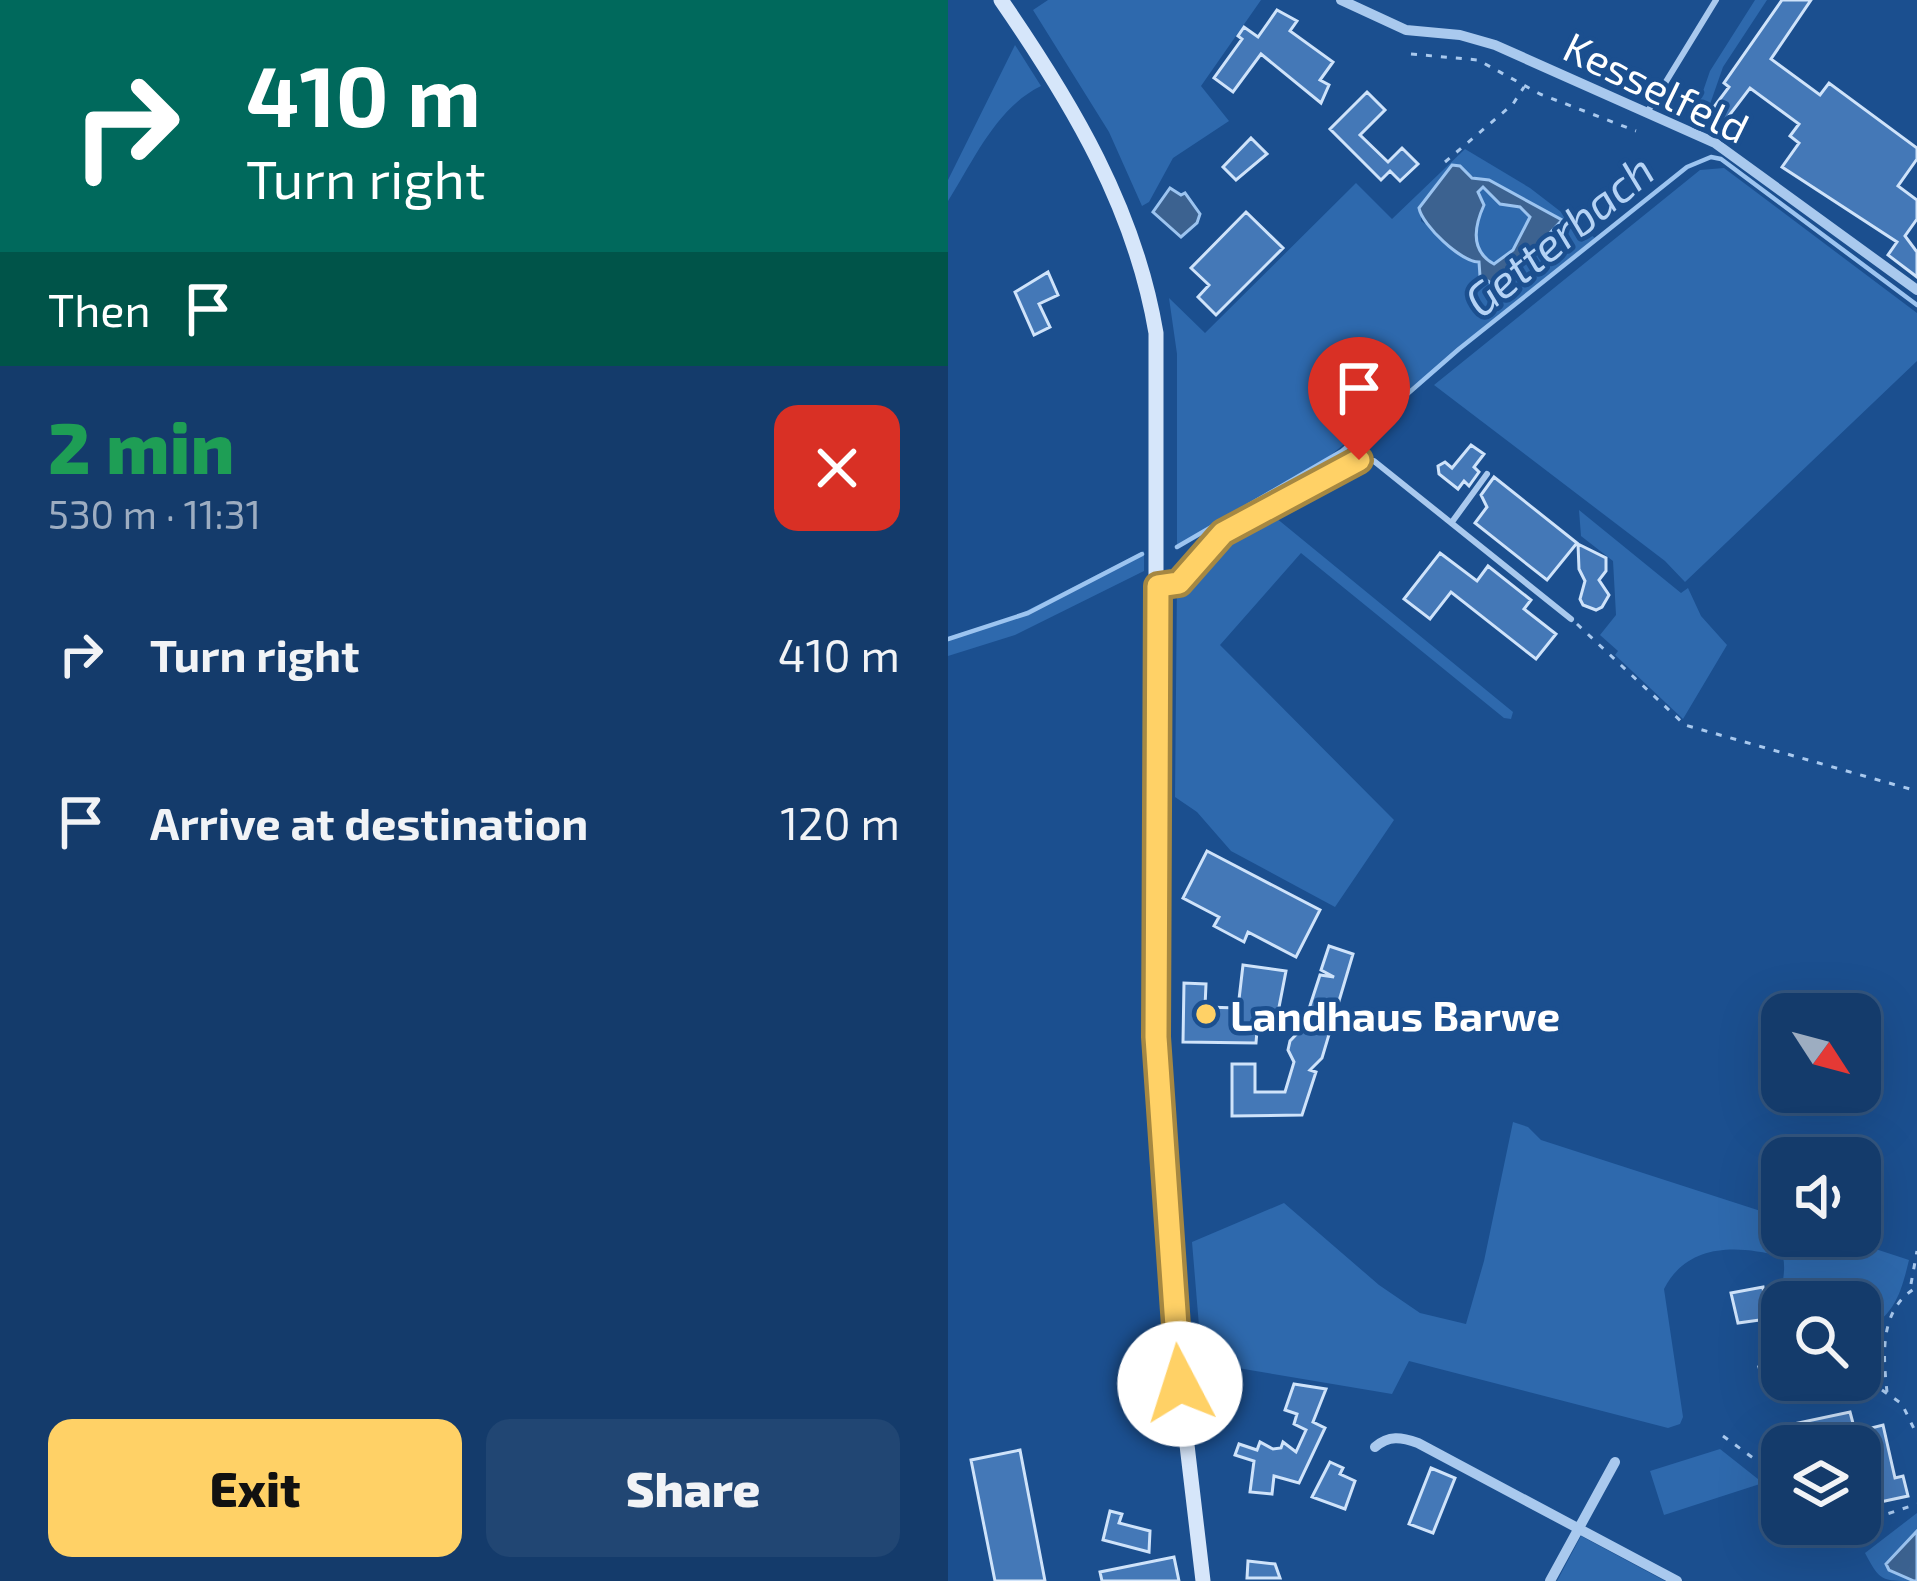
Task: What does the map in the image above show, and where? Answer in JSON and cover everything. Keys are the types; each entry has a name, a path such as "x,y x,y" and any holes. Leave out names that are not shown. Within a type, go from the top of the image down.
{"main road":[{"path":"1001,0 1102,165 1127,220 1148,288 1159,372 1157,1053 1181,1398 1203,1581"}],"street":[{"name":"Kesselfeld","path":"1341,0 1406,30 1460,35 1495,45 1715,143 1917,290"},
{"path":"1375,1447 1384,1439 1418,1443 1677,1581"},
{"path":"1550,1581 1615,1462"}],"lane":[{"path":"1648,111 1716,0"},
{"path":"1158,586 1179,583 1223,533 1359,460 1374,461 1571,619"},
{"path":"1452,521 1486,475"}],"path":[{"path":"1411,54 1478,60 1636,131"},
{"path":"1445,162 1513,104 1525,85"},
{"path":"1571,619 1685,725 1917,791"},
{"path":"1917,1251 1910,1277 1915,1287 1885,1330 1882,1347 1885,1391 1902,1404 1917,1435"},
{"path":"1723,1436 1761,1464"},
{"path":"1881,1516 1917,1504"}],"shaded area":[{"path":"1048,0 1261,0 1201,86 1229,121 1173,158 1149,202 1142,206 1109,132 1033,10"},
{"path":"1755,0 1767,0 1723,67 1701,130 1691,126 1710,71"},
{"path":"1015,45 1041,86 999,121 948,201 948,180"},
{"path":"1465,149 1530,188 1595,238 1326,459 1177,545 1177,354 1169,298 1205,333 1356,183 1392,219","holes":["1463,172 1511,192 1554,228 1503,285 1478,271 1480,262 1421,221 1421,214"]},
{"path":"1452,165 1562,220 1499,288 1480,276 1479,262 1462,256 1435,233 1419,208","holes":["1483,187 1500,204 1520,207 1530,217 1513,250 1494,264 1478,245 1476,230 1484,205 1478,192"]},
{"path":"1724,168 1917,313 1917,361 1685,582 1665,561 1434,385 1700,170"},
{"path":"1483,187 1528,211 1530,217 1513,250 1494,264 1480,252 1476,238 1484,205 1478,191"},
{"path":"1170,188 1185,193 1200,214 1181,237 1153,212"},
{"path":"1579,510 1681,593 1688,588 1701,616 1727,645 1683,719 1600,635 1616,615 1613,561 1581,536"},
{"path":"1270,513 1513,712 1511,719 1504,718 1301,553 1220,645 1394,820 1335,907 1231,851 1197,812 1175,797 1177,582 1218,541"},
{"path":"1144,551 1144,571 1015,635 948,656 948,637 1018,615"},
{"path":"1513,1122 1528,1127 1541,1140 1761,1211 1761,1252 1732,1249 1701,1255 1687,1262 1664,1289 1683,1417 1680,1424 1668,1428 1409,1361 1392,1394 1202,1362 1192,1242 1284,1203 1379,1285 1420,1313 1466,1324"},
{"path":"1881,1251 1909,1260 1899,1294 1881,1319 1881,1281 1783,1281 1783,1257 1881,1257"},
{"path":"1720,1449 1761,1484 1664,1515 1650,1471"},
{"path":"1917,1513 1917,1531 1886,1563 1889,1571 1914,1581 1883,1578 1874,1569 1865,1553"},
{"path":"1917,1531 1917,1581 1914,1581 1886,1564"},
{"path":"1581,1536 1665,1581 1557,1581"}],"building":[{"path":"1782,0 1811,0 1771,59 1820,95 1829,83 1917,148 1917,159 1898,186 1917,200 1917,219 1905,236 1917,252 1917,277 1888,255 1897,242 1782,167 1799,143 1790,136 1799,124 1750,88 1722,125 1708,115 1729,87 1724,83"},
{"path":"1277,10 1297,21 1290,31 1333,62 1320,80 1329,85 1321,103 1261,54 1233,92 1214,78 1242,39 1238,36 1244,27 1258,37"},
{"path":"1367,92 1385,110 1360,135 1388,162 1402,148 1418,164 1400,181 1390,171 1381,180 1330,129"},
{"path":"1251,138 1267,154 1236,180 1223,167"},
{"path":"1246,212 1283,248 1216,315 1198,297 1209,285 1191,268"},
{"path":"1048,272 1058,295 1039,304 1050,327 1034,335 1015,292"},
{"path":"1471,445 1484,454 1474,467 1479,472 1469,486 1464,481 1458,489 1439,474 1438,466 1445,462 1452,468"},
{"path":"1494,477 1577,543 1547,580 1475,523 1487,507 1481,495"},
{"path":"1578,544 1606,558 1606,571 1599,580 1609,595 1596,610 1580,599 1585,581 1579,569"},
{"path":"1440,553 1477,581 1488,566 1531,600 1524,609 1556,634 1536,659 1451,592 1430,619 1404,599"},
{"path":"1207,851 1320,910 1296,957 1248,932 1244,942 1214,926 1219,917 1183,898"},
{"path":"1329,946 1353,954 1322,1058 1310,1070 1316,1072 1302,1115 1232,1116 1232,1064 1255,1064 1255,1092 1285,1092 1294,1062 1288,1050 1290,1041 1309,1021 1305,1021 1320,975 1334,977 1321,970"},
{"path":"1243,965 1286,971 1274,1033 1257,1031 1256,1043 1183,1042 1184,983 1206,984 1205,1007 1238,1008"},
{"path":"1761,1287 1761,1320 1738,1323 1731,1293"},
{"path":"1294,1384 1326,1389 1313,1422 1325,1428 1299,1483 1274,1476 1272,1494 1250,1492 1254,1461 1235,1455 1239,1444 1257,1450 1260,1442 1273,1449 1281,1448 1283,1442 1296,1452 1306,1430 1294,1424 1297,1414 1285,1410"},
{"path":"1850,1412 1853,1425 1788,1425"},
{"path":"1881,1426 1895,1478 1903,1476 1908,1496 1881,1502"},
{"path":"1020,1450 1045,1581 995,1581 971,1460"},
{"path":"1330,1462 1355,1481 1345,1509 1312,1497"},
{"path":"1431,1468 1455,1478 1433,1533 1409,1524"},
{"path":"1110,1511 1122,1514 1119,1523 1150,1531 1149,1552 1103,1540"},
{"path":"1174,1557 1179,1581 1102,1581 1100,1572"},
{"path":"1248,1561 1275,1564 1280,1578 1247,1578"}],"waterway":[{"name":"Getterbach","path":"1177,547 1342,451 1459,349 1687,167 1711,157 1721,159 1917,305"},
{"name":"Getterbach","path":"948,639 1028,613 1142,554"}],"place":[{"name":"Landhaus Barwe","path":"1206,1014"}],"route":[{"path":"1180,1384 1156,1037 1158,586 1179,583 1223,533 1359,460"}]}
